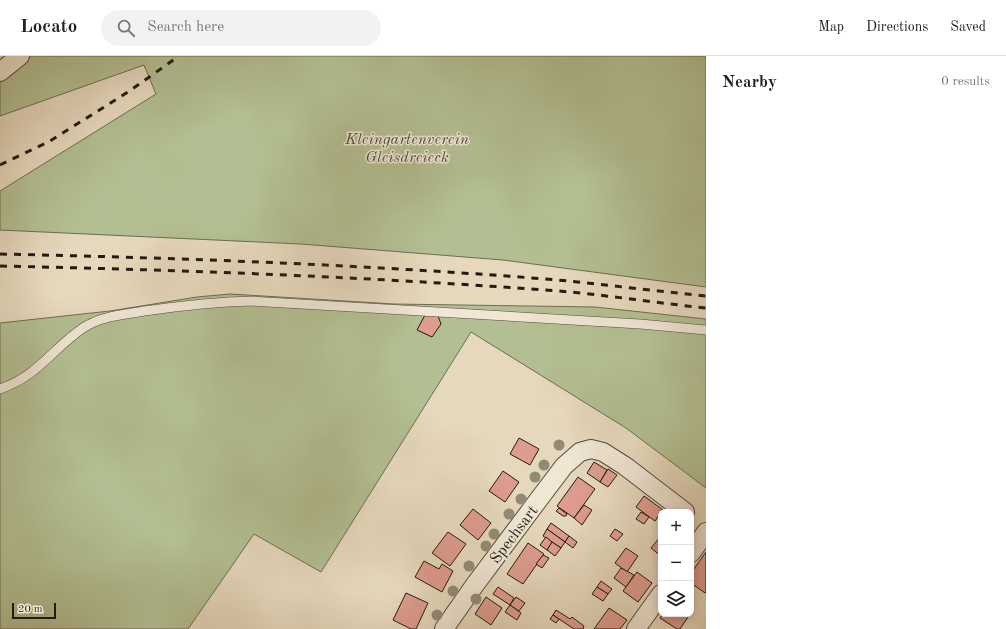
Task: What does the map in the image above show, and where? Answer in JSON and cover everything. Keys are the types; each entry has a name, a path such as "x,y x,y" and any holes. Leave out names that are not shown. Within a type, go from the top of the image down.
{"street":[{"path":"0,72 20,56"},
{"name":"Spechsart","path":"444,629 474,586 564,466 580,452 591,449 603,452 625,466 681,509"},
{"path":"694,518 706,528"},
{"path":"694,549 706,532"},
{"path":"636,629 658,598"}],"lane":[{"path":"0,389 15,384 26,378 76,334 99,320 184,305 216,302 251,301 640,324 706,330"}],"green space":[{"name":"Kleingartenverein Gleisdreieck","path":"6,56 706,56 706,287 503,260 301,244 0,230 0,191 156,94 144,65 0,116 0,61"},
{"path":"230,294 394,304 595,307 706,319 706,488 626,428 471,332 321,572 254,534 188,629 0,629 0,323 110,311 197,297"}],"building":[{"path":"425,315 438,316 441,324 432,337 417,330"},
{"path":"519,438 539,449 530,465 510,454"},
{"path":"594,462 607,470 600,482 587,473"},
{"path":"608,469 617,475 608,487 600,482"},
{"path":"503,471 519,482 505,502 489,491"},
{"path":"578,477 595,489 574,518 557,506"},
{"path":"644,496 662,509 658,509 658,517 655,521 636,507"},
{"path":"584,505 592,510 582,525 574,518"},
{"path":"559,508 567,514 566,516 563,516 556,511"},
{"path":"473,509 491,523 478,540 460,525"},
{"path":"641,512 649,517 644,524 636,519"},
{"path":"551,523 569,536 565,542 547,529"},
{"path":"547,529 565,542 561,548 543,536"},
{"path":"615,529 623,534 617,541 610,536"},
{"path":"448,532 466,544 450,566 432,553"},
{"path":"569,536 577,542 573,548 565,542"},
{"path":"546,537 552,542 547,550 540,545"},
{"path":"658,540 658,554 651,548"},
{"path":"552,542 561,548 555,556 547,550"},
{"path":"528,543 544,554 523,584 507,574"},
{"path":"626,548 638,556 627,572 615,563"},
{"path":"706,552 705,593 694,585 694,569"},
{"path":"543,555 549,558 542,568 536,564"},
{"path":"424,561 439,569 442,564 453,571 442,592 415,577"},
{"path":"621,568 634,575 626,587 614,578"},
{"path":"637,572 652,583 638,602 623,591"},
{"path":"601,581 612,589 608,594 597,587"},
{"path":"498,587 514,598 510,605 493,594"},
{"path":"597,587 608,594 603,601 592,594"},
{"path":"406,593 428,603 416,629 411,629 393,620"},
{"path":"486,597 502,608 491,625 475,614"},
{"path":"516,597 525,603 519,611 510,605"},
{"path":"510,605 521,613 517,620 505,612"},
{"path":"609,608 627,620 620,629 594,629"},
{"path":"556,610 570,619 572,617 584,626 583,629 574,629 553,615"},
{"path":"553,615 559,619 556,623 550,619"},
{"path":"688,617 680,629 677,629 660,618"}],"railway":[{"path":"0,165 50,141 128,92 179,56"},
{"path":"0,254 209,260 418,270 558,280 706,296"},
{"path":"0,266 209,272 488,286 576,293 706,308"}]}
